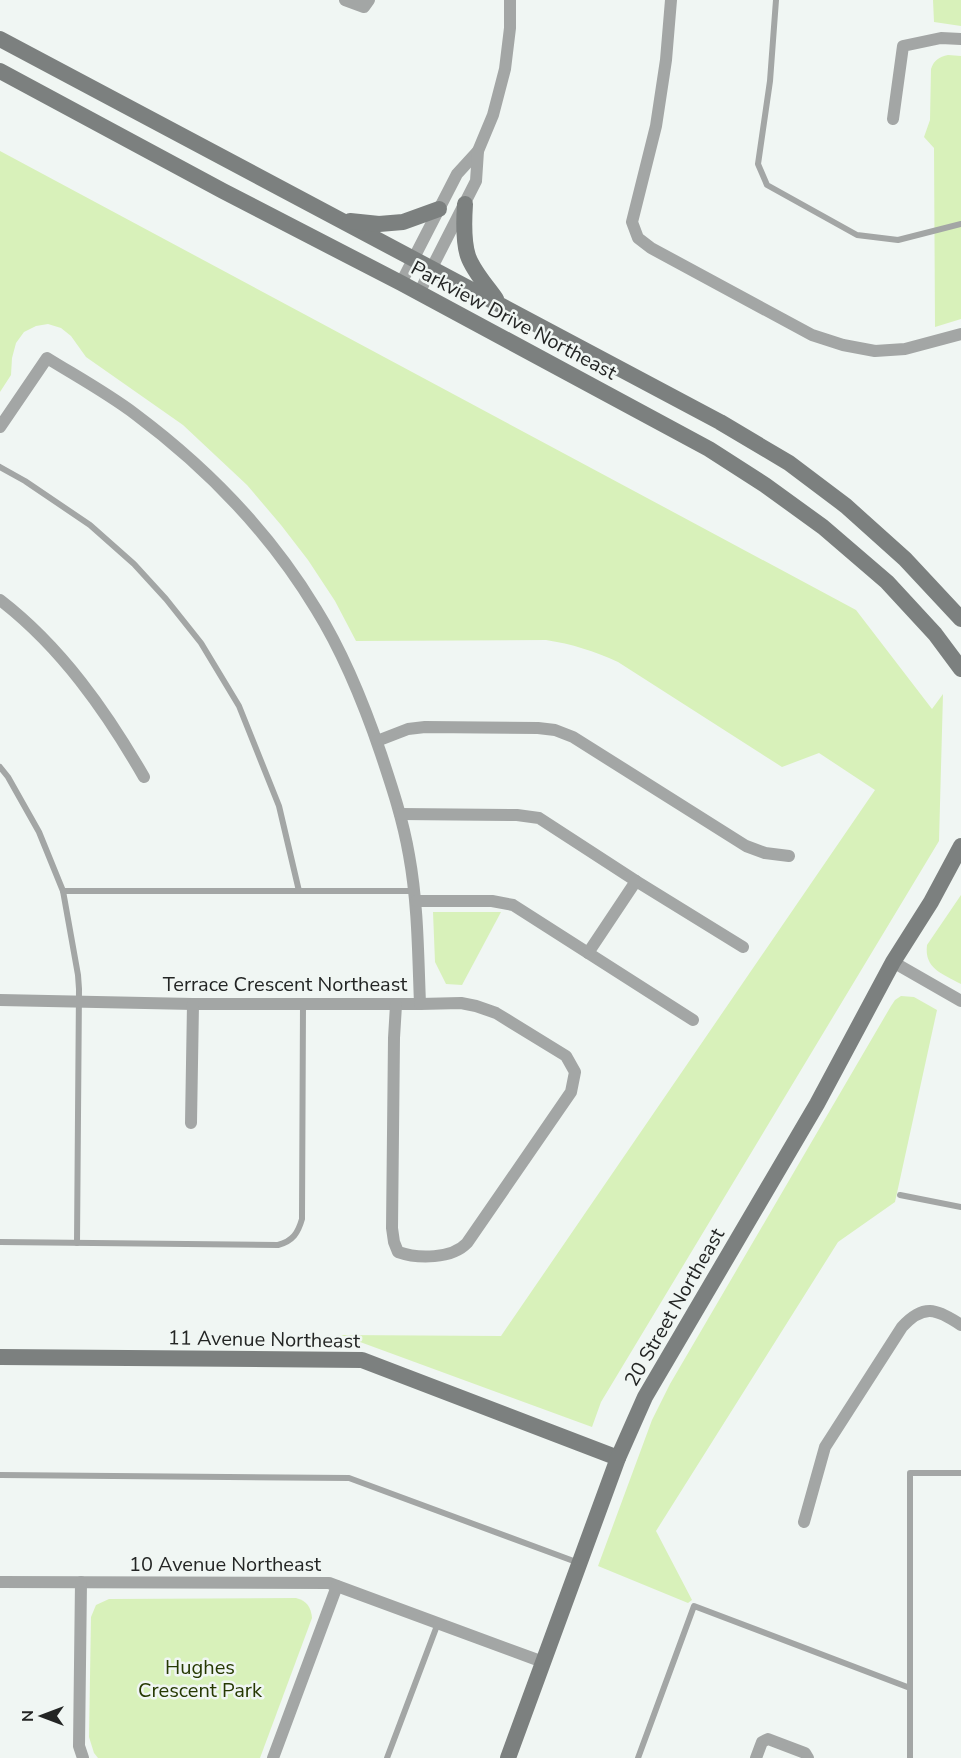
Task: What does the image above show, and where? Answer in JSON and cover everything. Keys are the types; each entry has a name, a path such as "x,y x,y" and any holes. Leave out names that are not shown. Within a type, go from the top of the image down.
{"main road":[{"name":"Parkview Drive Northeast","path":"0,39 720,422 789,463 846,506 905,559 961,619"},
{"name":"Parkview Drive Northeast","path":"0,71 223,192 419,293 709,449 765,485 823,527 887,582 934,634 961,669"},
{"path":"465,204 464,228 468,256 479,276 500,304"},
{"path":"340,220 379,224 403,222 439,209"},
{"name":"20 Street Northeast","path":"508,1758 618,1458 645,1397 817,1104 893,962 931,902 961,846"},
{"name":"20 Street Northeast","path":"931,902 961,868"},
{"name":"11 Avenue Northeast","path":"0,1357 362,1360 618,1458"}],"street":[{"path":"345,0 364,7 369,0"},
{"path":"419,293 476,181 478,151 493,115 505,69 510,28 510,0"},
{"path":"671,0 666,60 656,126 632,222 638,238 651,248 812,335 843,345 875,351 905,349 961,334"},
{"path":"893,119 903,46 941,38 961,39"},
{"path":"400,283 457,174 478,151"},
{"name":"Terrace Crescent Northeast","path":"0,427 46,358 133,413 166,438 227,495 253,523 293,574 317,609 358,692 377,741 400,814 415,896 420,1004 194,1004 0,1000"},
{"path":"0,600 62,658 99,705 144,777"},
{"path":"377,741 408,729 432,726 555,730 573,736 746,846 765,853 789,856"},
{"path":"400,814 528,815 539,818 742,947"},
{"path":"588,953 636,881"},
{"path":"415,896 492,901 513,905 693,1020"},
{"path":"893,962 961,1001"},
{"path":"396,1005 393,1038 393,1242 398,1252 408,1255 446,1255 462,1248 467,1243 571,1092 575,1072 566,1056 496,1013 461,1003 420,1004"},
{"path":"191,1122 194,1004"},
{"path":"804,1522 825,1447 902,1327 912,1316 922,1311 935,1311 961,1325"},
{"name":"10 Avenue Northeast","path":"0,1582 328,1583 543,1662"},
{"path":"81,1582 79,1746 83,1758"},
{"path":"273,1758 337,1586"},
{"path":"756,1758 762,1742 768,1739 804,1753 808,1758"}],"lane":[{"path":"776,0 771,81 758,164 767,185 857,235 897,240 961,224"},
{"path":"0,467 90,525 134,564 201,643 238,706 279,806 299,891"},
{"path":"0,767 39,832 63,891 78,975 77,1243"},
{"path":"63,891 299,891 415,896"},
{"path":"0,1242 278,1245 294,1237 302,1219 303,1004"},
{"path":"900,1195 961,1207"},
{"path":"910,1758 910,1473 961,1473"},
{"path":"0,1475 349,1478 579,1564"},
{"path":"638,1758 694,1606 910,1688"},
{"path":"387,1758 438,1623"}],"green space":[{"path":"933,0 961,0 961,26 934,22"},
{"path":"948,55 961,56 961,319 935,327 934,148 924,137 930,120 931,69 937,59"},
{"path":"0,151 856,610 932,709 943,694 939,841 601,1402 592,1427 341,1335 501,1336 875,790 819,753 782,767 618,662 592,651 546,640 356,641 335,601 308,560 247,485 183,425 86,357 71,336 61,328 48,324 36,326 24,332 16,343 11,375 0,392"},
{"path":"961,895 961,984 936,970 929,960 927,945"},
{"path":"433,912 501,912 462,985 446,984 435,962"},
{"path":"901,996 914,997 937,1010 895,1202 838,1242 656,1531 692,1600 688,1603 598,1566 652,1420 670,1384 891,1006"},
{"name":"Hughes Crescent Park","path":"296,1598 308,1605 312,1618 260,1758 98,1758 94,1753 89,1737 91,1617 96,1605 109,1599"}]}
